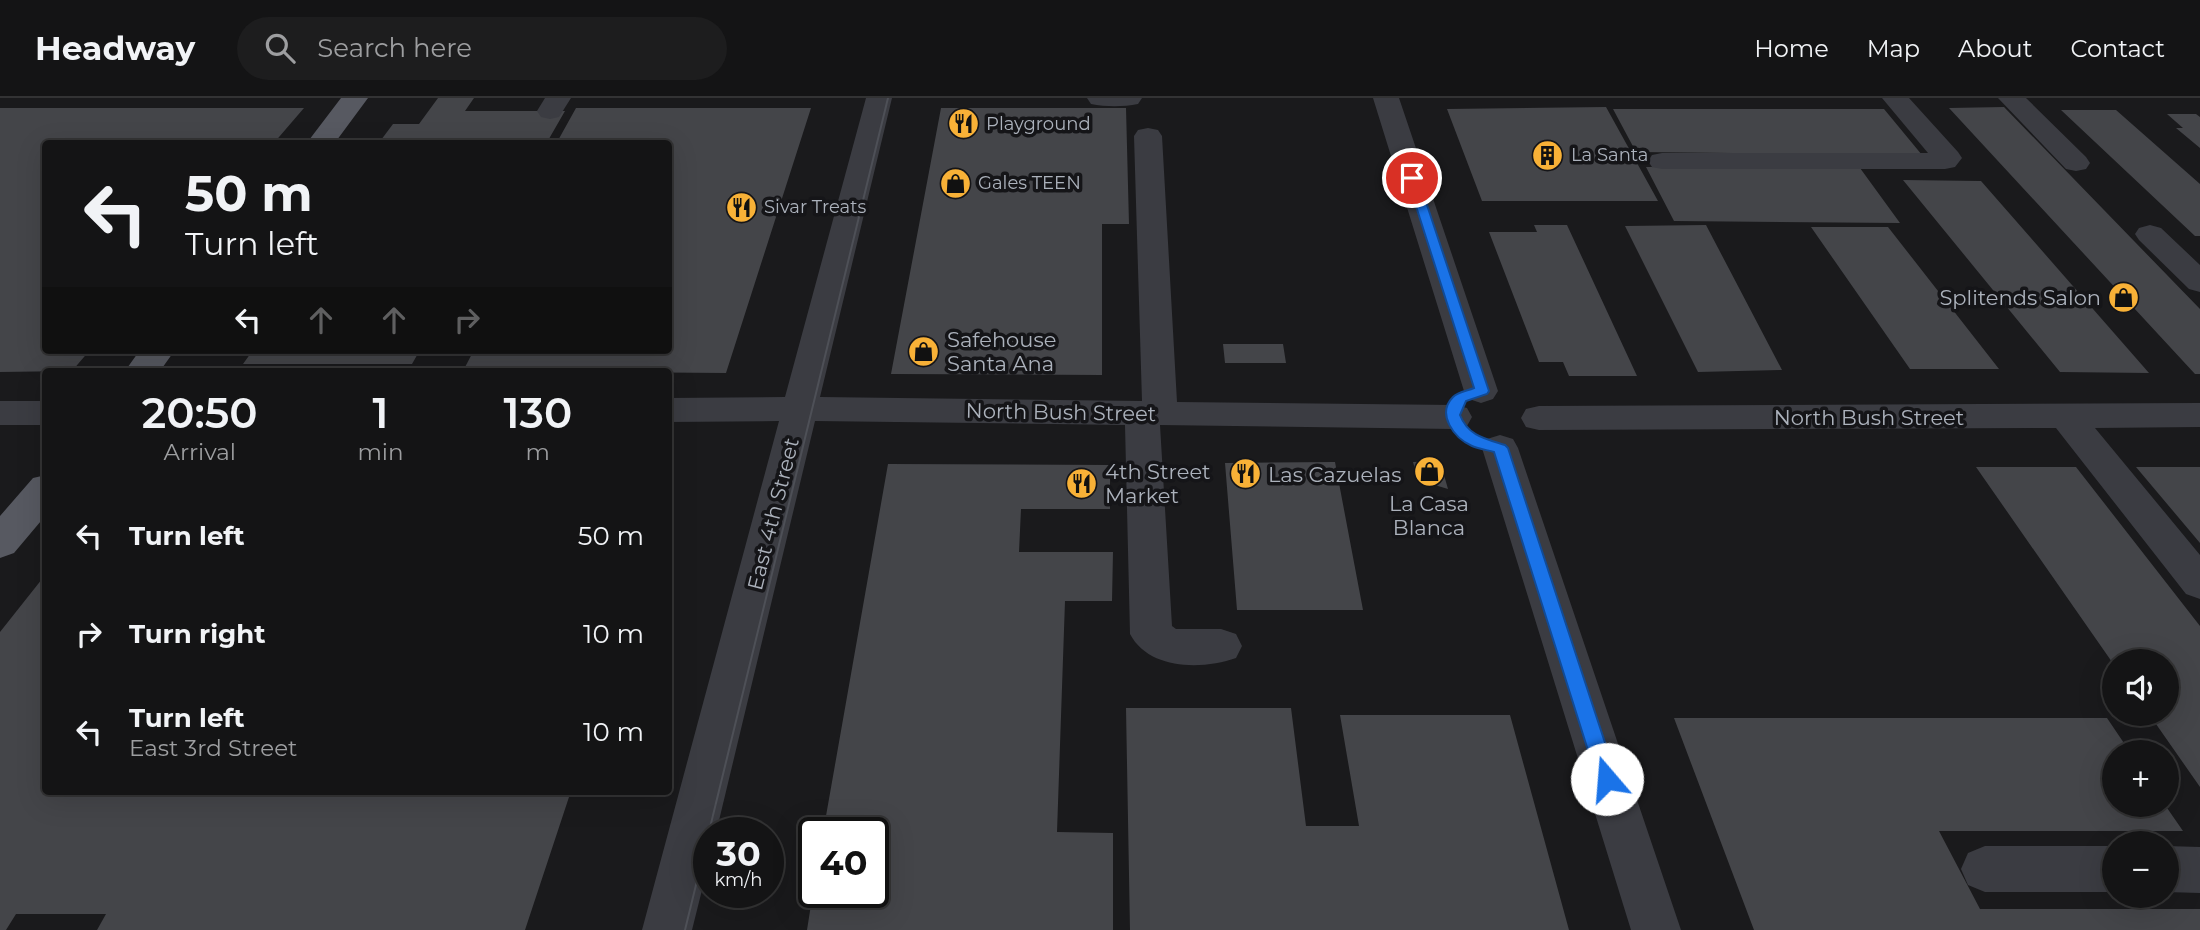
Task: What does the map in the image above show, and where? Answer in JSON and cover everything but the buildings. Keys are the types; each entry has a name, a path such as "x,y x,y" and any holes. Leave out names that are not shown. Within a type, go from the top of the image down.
{"main road":[{"path":"322,140 355,98"},
{"path":"144,368 155,354"},
{"path":"0,543 42,493"}],"street":[{"name":"East 4th Street","path":"667,930 879,98"},
{"path":"1100,98 1129,98"},
{"path":"1386,98 1482,391"},
{"path":"1662,161 1945,161 1948,158 1895,98"},
{"path":"2011,98 2076,163"},
{"path":"1148,136 1151,634 1168,646 1221,646"},
{"path":"2150,234 2200,282"},
{"path":"1482,391 1514,396 1526,403 1539,418 1540,430 1528,444 1500,448 1477,442 1465,435 1454,417 1454,406 1460,398 1482,391"},
{"name":"North Bush Street","path":"672,410 800,409 1454,417"},
{"path":"0,413 42,414"},
{"name":"North Bush Street","path":"1539,418 2200,415"},
{"path":"2066,416 2200,583"},
{"path":"1500,448 1656,930"},
{"path":"1985,869 2102,869"},
{"path":"2179,869 2200,870"}],"tram line":[{"path":"685,930 888,98"}],"place":[{"name":"Playground","path":"963,124"},
{"name":"La Santa","path":"1548,155"},
{"name":"Gales TEEN","path":"955,183"},
{"name":"Sivar Treats","path":"741,207"},
{"name":"Splitends Salon","path":"2124,297"},
{"name":"Safehouse Santa Ana","path":"924,351"},
{"name":"La Casa Blanca","path":"1429,471"},
{"name":"Las Cazuelas","path":"1245,474"},
{"name":"4th Street Market","path":"1082,483"}],"route":[{"path":"1412,178 1482,391 1471,392 1460,398 1454,406 1453,415 1457,426 1465,435 1477,442 1500,448 1607,779"}]}
